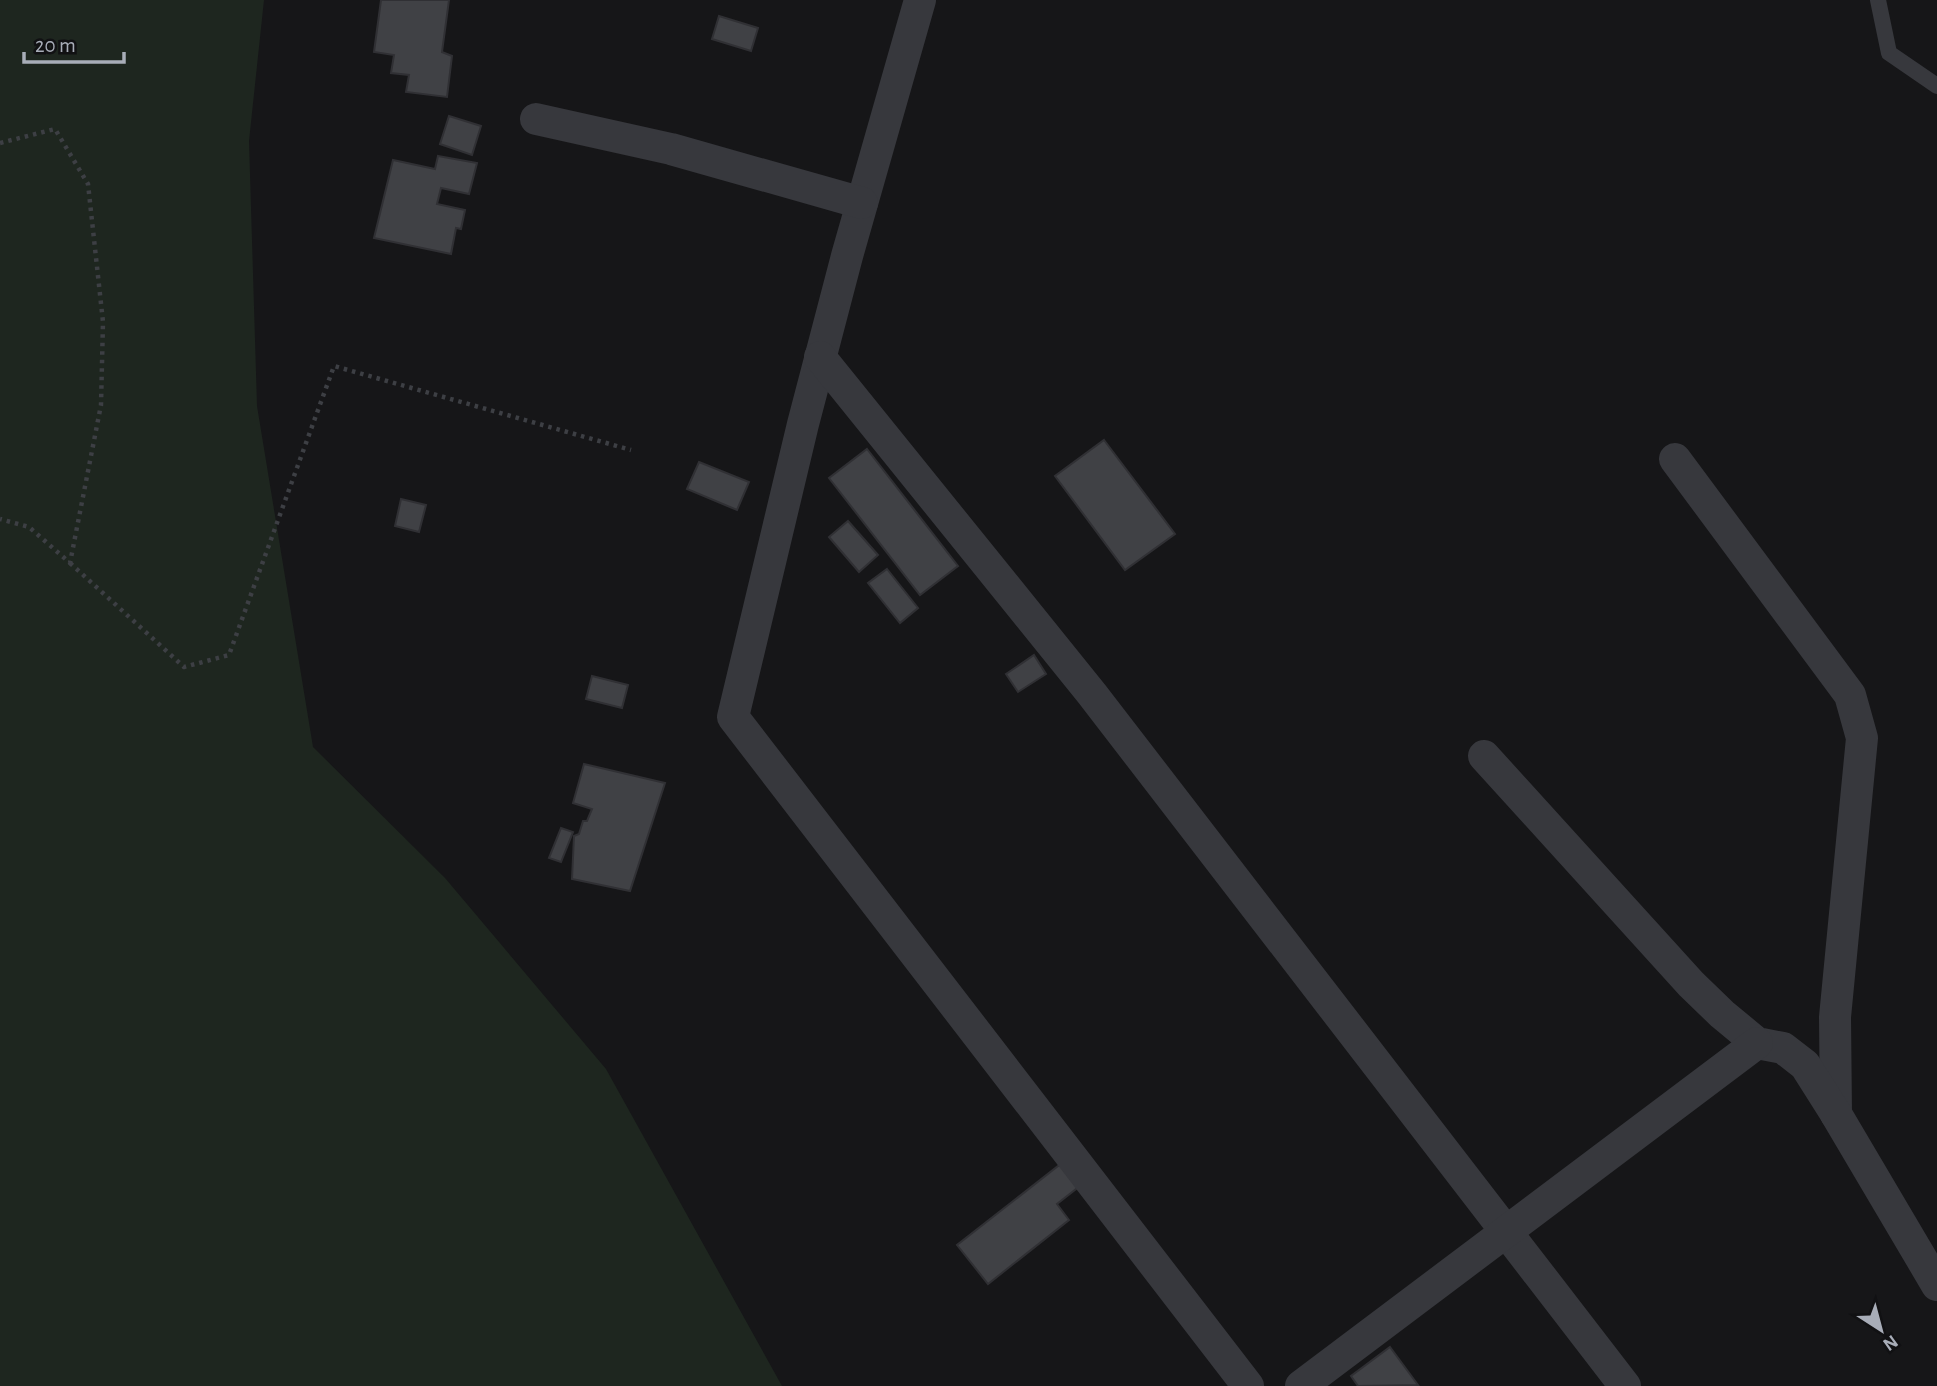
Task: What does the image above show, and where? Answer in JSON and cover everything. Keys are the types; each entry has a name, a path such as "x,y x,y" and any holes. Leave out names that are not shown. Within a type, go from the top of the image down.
{"street":[{"path":"920,0 820,357 733,717 1248,1386"},
{"path":"536,119 671,149 862,203"},
{"path":"820,357 1092,694 1625,1386"},
{"path":"1675,459 1850,695 1862,738 1835,1017 1836,1114"},
{"path":"1484,756 1691,984 1722,1014 1757,1042 1783,1048 1805,1065 1937,1286"},
{"path":"1301,1386 1757,1042"}],"lane":[{"path":"1878,0 1889,52 1937,86"}],"path":[{"path":"0,142 55,129 88,184 103,321 101,405 70,563"},
{"path":"0,519 29,527 184,667 229,655 334,366 631,450"}],"shaded area":[{"path":"0,0 264,0 249,141 257,406 313,747 445,878 606,1069 782,1386 0,1386"}],"building":[{"path":"381,0 449,0 442,52 452,56 447,97 406,92 409,75 391,73 394,55 374,52"},
{"path":"719,16 758,28 751,51 712,39"},
{"path":"449,116 481,126 472,155 440,144"},
{"path":"438,156 477,163 469,194 441,188 437,204 465,210 461,229 456,228 451,254 374,238 393,160 435,169"},
{"path":"1104,440 1175,534 1125,570 1055,476"},
{"path":"867,449 958,566 920,595 829,478"},
{"path":"699,462 749,482 737,510 687,489"},
{"path":"401,499 426,505 419,532 395,526"},
{"path":"848,521 878,555 859,572 829,537"},
{"path":"887,569 918,608 900,623 868,583"},
{"path":"1034,655 1046,674 1018,692 1006,674"},
{"path":"592,676 628,685 622,708 586,699"},
{"path":"584,764 665,783 630,891 572,879 574,836 579,834 583,821 587,821 592,809 573,803"},
{"path":"561,828 573,832 561,862 549,858"},
{"path":"1067,1159 1085,1182 1057,1204 1069,1220 988,1284 957,1245"},
{"path":"1390,1347 1418,1385 1358,1386 1351,1376"}]}
